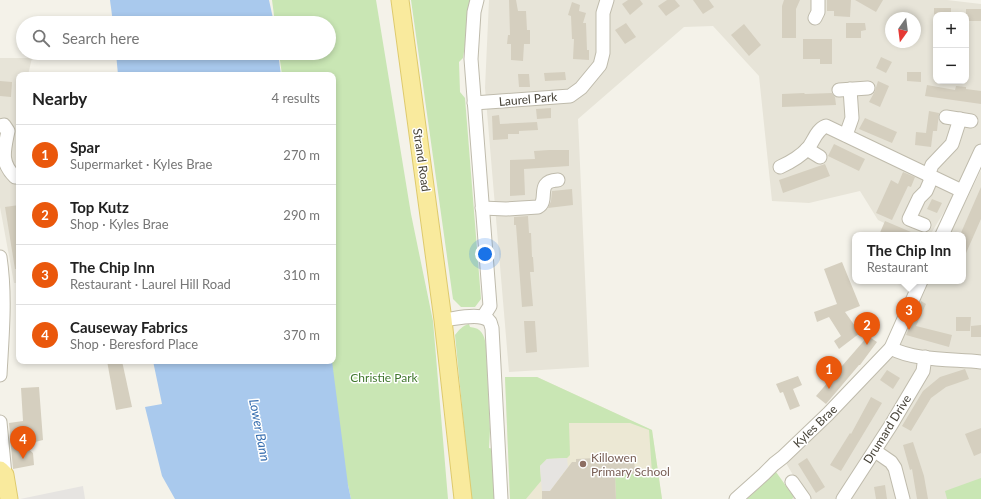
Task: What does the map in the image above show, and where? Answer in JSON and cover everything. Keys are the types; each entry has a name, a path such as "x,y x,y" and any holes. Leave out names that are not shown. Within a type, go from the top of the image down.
{"main road":[{"name":"Strand Road","path":"400,0 443,320 463,499"},
{"path":"2,466 9,499"}],"street":[{"path":"477,0 474,12 471,59 490,306 483,317"},
{"name":"Laurel Park","path":"474,103 570,96 581,88 600,65 603,53 603,13 607,0"},
{"path":"815,18 818,12 818,0"},
{"path":"846,135 852,118 844,90 868,88"},
{"path":"924,225 909,219 919,198 926,190 932,165 952,144 965,120 946,117"},
{"path":"0,126 4,125 8,131 3,155 6,169 16,177"},
{"path":"780,167 794,161 807,149 820,128 826,126 962,191"},
{"path":"807,149 820,157"},
{"path":"943,232 981,152"},
{"path":"482,208 506,209 541,206 544,187 547,183 558,180"},
{"path":"0,258 4,284 2,311 4,332 0,375"},
{"name":"Kyles Brae","path":"736,499 828,414 891,348 921,284"},
{"path":"443,320 474,316 483,317 490,322 492,328 501,499"},
{"path":"891,348 900,353 925,357 981,362"},
{"name":"Drumard Drive","path":"843,499 875,451 923,371 925,357"},
{"path":"0,422 2,466"},
{"path":"875,451 891,462 895,468 903,499"},
{"path":"792,482 804,499"}],"shaded area":[{"path":"489,0 947,0 981,4 981,143 979,155 932,232 903,232 878,220 860,191 809,203 772,201 759,76 713,26 684,27 578,119 589,367 509,372 485,88"},
{"path":"0,58 32,60 29,72 16,72 16,283 14,283 0,207"},
{"path":"981,170 981,499 792,499 794,497 784,482 793,475 786,463 884,366 925,284 966,284 966,232 950,232"},
{"name":"Killowen Primary School","path":"505,377 537,377 652,430 662,499 510,499"},
{"path":"567,458 568,467 550,491 542,491 540,466 547,459"},
{"path":"83,486 85,499 20,499"}],"green space":[{"name":"Christie Park","path":"272,0 376,0 411,214 433,321 448,499 351,499 348,485 304,364 336,364 336,72 282,72 280,60 336,60 336,16 274,16"},
{"path":"411,0 472,0 463,58 459,62 460,92 465,98 481,299 475,307 461,307 453,299"},
{"path":"469,324 470,327 480,330 486,345 490,430 489,448 494,449 495,499 471,499 455,335 459,330"},
{"path":"505,377 537,377 652,430 662,499 616,499 615,475 652,473 649,430 630,423 569,423 570,455 567,458 547,459 540,466 541,481 526,499 510,499"},
{"path":"776,472 794,497 792,499 747,499"},
{"path":"981,478 981,499 947,499 945,491"}],"water":[{"path":"110,0 269,0 272,16 112,16"},
{"path":"117,60 279,60 281,72 118,72"},
{"name":"Lower Bann","path":"154,364 332,364 351,499 175,499 162,476 145,407 162,404"}],"building":[{"path":"509,0 516,0 518,11 526,11 527,30 530,30 530,44 524,44 523,61 511,60 511,44 507,44 508,35 510,35"},
{"path":"628,0 640,0 643,4 630,15 622,4"},
{"path":"667,0 675,0 680,6 666,16 658,6"},
{"path":"693,0 709,0 714,7 703,14"},
{"path":"784,0 800,0 796,9 796,38 782,38 782,6"},
{"path":"827,0 851,0 850,17 834,16 834,11 827,11"},
{"path":"855,0 883,0 876,12"},
{"path":"572,2 580,5 579,11 586,13 583,23 586,23 589,60 573,59 574,39 572,39 571,16 568,15"},
{"path":"934,8 951,8 951,12 934,12"},
{"path":"966,9 981,9 981,21 969,21 969,12 966,12"},
{"path":"626,23 636,37 625,44 615,30"},
{"path":"846,23 865,23 866,30 861,31 861,38 846,38"},
{"path":"744,24 761,45 749,56 731,35"},
{"path":"803,39 832,39 832,64 820,64 820,59 803,59"},
{"path":"881,57 892,62 886,73 876,68"},
{"path":"565,72 566,80 545,81 544,73"},
{"path":"907,72 921,72 921,82 907,81"},
{"path":"518,74 529,74 530,87 519,87"},
{"path":"0,81 12,82 11,97 0,96"},
{"path":"878,81 889,86 880,107 869,102"},
{"path":"927,85 955,90 956,86 966,87 966,89 981,91 981,104 925,96"},
{"path":"832,93 835,97 836,105 782,107 782,94"},
{"path":"551,108 551,118 537,119 536,109"},
{"path":"929,111 939,113 937,131 933,131 931,147 915,145 916,132 926,133"},
{"path":"499,115 500,124 537,122 538,130 519,131 519,134 508,134 508,139 493,140 492,116"},
{"path":"865,118 897,132 892,143 859,129"},
{"path":"834,144 865,159 859,171 828,156"},
{"path":"569,150 569,166 524,169 525,195 510,196 510,160 535,159 534,151"},
{"path":"825,164 830,176 783,193 779,180"},
{"path":"903,172 915,177 911,187 908,186 892,220 876,213 891,180 898,184"},
{"path":"981,187 981,219 966,253 966,232 961,232"},
{"path":"572,189 573,205 548,208 551,201 552,191"},
{"path":"932,199 942,203 937,213 927,209"},
{"path":"16,205 16,269 15,269 5,207"},
{"path":"528,216 534,272 530,272 533,306 522,307 516,225 514,225 514,217"},
{"path":"885,221 911,232 880,232"},
{"path":"842,262 860,306 845,312 860,333 839,349 834,341 841,336 829,317 817,322 814,312 837,304 824,269"},
{"path":"921,301 926,304 916,326 952,335 949,347 906,335"},
{"path":"956,317 971,317 970,331 956,331"},
{"path":"524,321 535,321 537,352 526,353"},
{"path":"981,325 981,337 971,337 971,326"},
{"path":"868,336 877,342 860,365 826,404 816,396"},
{"path":"108,364 123,364 132,407 116,410"},
{"path":"965,369 969,379 946,387 931,398 911,431 902,426 923,391 940,377"},
{"path":"887,370 900,378 893,389 880,380"},
{"path":"798,376 802,385 793,389 800,406 790,410 783,392 780,393 776,384"},
{"path":"39,387 43,440 23,445 33,453 34,465 13,469 9,423 23,421 21,388"},
{"path":"871,397 882,403 841,471 830,465 850,433 851,434"},
{"path":"981,428 981,453 974,456 965,434"},
{"path":"913,442 924,476 928,499 917,499 912,469 910,470 903,445"},
{"path":"634,456 635,474 615,475 616,499 542,499 542,491 550,491 572,462 576,462 576,459"},
{"path":"807,458 825,487 816,493 798,464"},
{"path":"885,485 887,499 876,499 874,487"}],"place":[{"name":"The Chip Inn","path":"909,330"},
{"name":"Top Kutz","path":"867,345"},
{"name":"Spar","path":"829,389"},
{"name":"Causeway Fabrics","path":"23,459"},
{"name":"Killowen Primary School","path":"583,464"}]}
